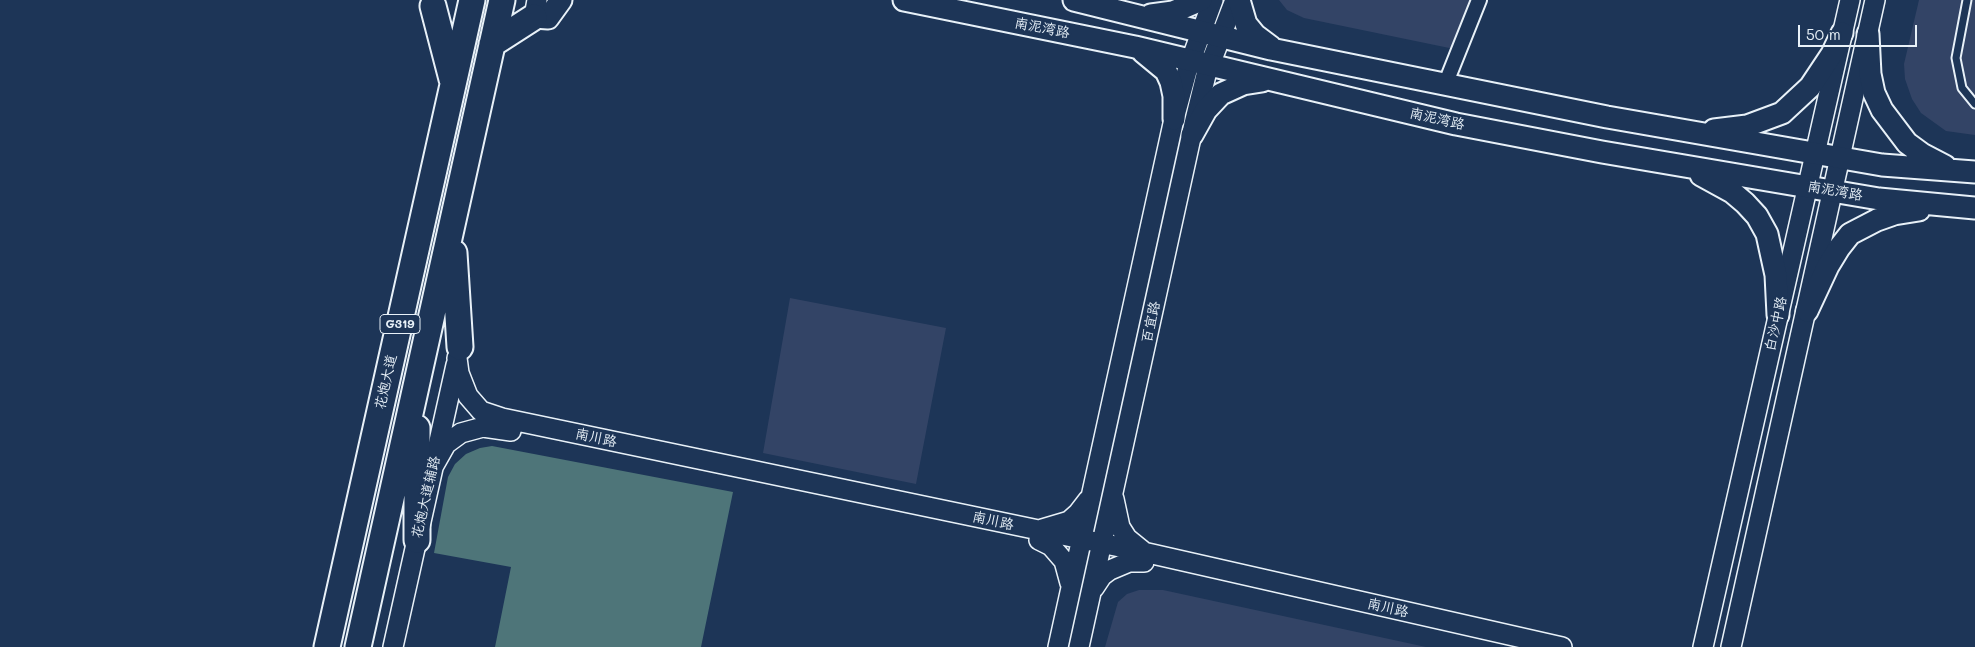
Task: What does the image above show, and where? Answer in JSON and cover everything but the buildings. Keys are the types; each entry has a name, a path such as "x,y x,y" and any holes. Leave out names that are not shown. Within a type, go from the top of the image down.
{"highway":[{"name":"花炮大道","path":"327,647 472,0"},
{"name":"G319","path":"358,647 502,0"},
{"path":"433,3 453,84"},
{"path":"492,44 536,9"},
{"path":"452,223 459,353"},
{"path":"416,382 417,540"}],"main road":[{"path":"536,9 548,18 561,0"},
{"name":"南泥湾路","path":"904,0 1129,45 1273,82 1456,124 1879,199 1966,207"},
{"path":"1074,0 1276,50 1446,85 1815,154 1882,165 1967,172"},
{"path":"1136,14 1158,15 1173,12 1200,0"},
{"path":"1237,0 1246,24 1255,34 1276,50"},
{"path":"1692,132 1747,126 1782,114 1810,87 1832,54 1842,33"},
{"path":"1868,34 1870,74 1874,93 1886,116 1907,143 1922,154 1967,172"},
{"path":"1129,45 1144,53 1166,71 1174,96 1174,119"},
{"path":"1192,135 1206,110 1221,94 1243,84 1273,82"},
{"path":"1680,165 1732,192 1756,216 1767,234 1772,250 1776,275 1778,315"},
{"path":"1807,311 1832,260 1850,234 1894,214 1966,207"}],"street":[{"name":"百宜路","path":"1079,647 1192,135 1200,63 1201,31 1213,0"},
{"name":"百宜路","path":"1058,647 1174,119 1200,63 1221,36 1237,0"},
{"path":"1446,85 1480,0"},
{"name":"白沙中路","path":"1704,639 1850,0"},
{"name":"白沙中路","path":"1731,647 1875,0"},
{"name":"花炮大道辅路","path":"393,647 459,353"},
{"name":"南川路","path":"459,353 459,374 468,396 481,411 488,415 1562,647"},
{"name":"南川路","path":"433,467 446,444 461,433 473,428 499,428 1037,535"},
{"path":"1090,594 1102,576 1110,570 1129,562 1147,558 1120,527 1113,491"},
{"path":"1070,589 1064,561 1051,546 1037,535 1069,521 1078,514 1092,492"},
{"name":"南川路","path":"1147,558 1520,647"},
{"path":"1738,615 1742,647"},
{"path":"1693,647 1704,639"}],"lane":[{"path":"1967,0 1956,58 1962,88 1975,104"}],"shaded area":[{"path":"1279,0 1479,0 1459,50 1304,18 1287,10"},
{"path":"1919,0 1975,0 1975,135 1946,131 1921,113 1912,99 1905,79 1904,64"},
{"path":"790,298 946,328 916,484 763,453"},
{"path":"1139,590 1163,590 1426,647 1105,647 1118,602 1127,594"}],"green space":[{"path":"492,446 733,492 701,647 495,647 511,567 434,553 448,477 455,464 466,454 480,448"}]}
